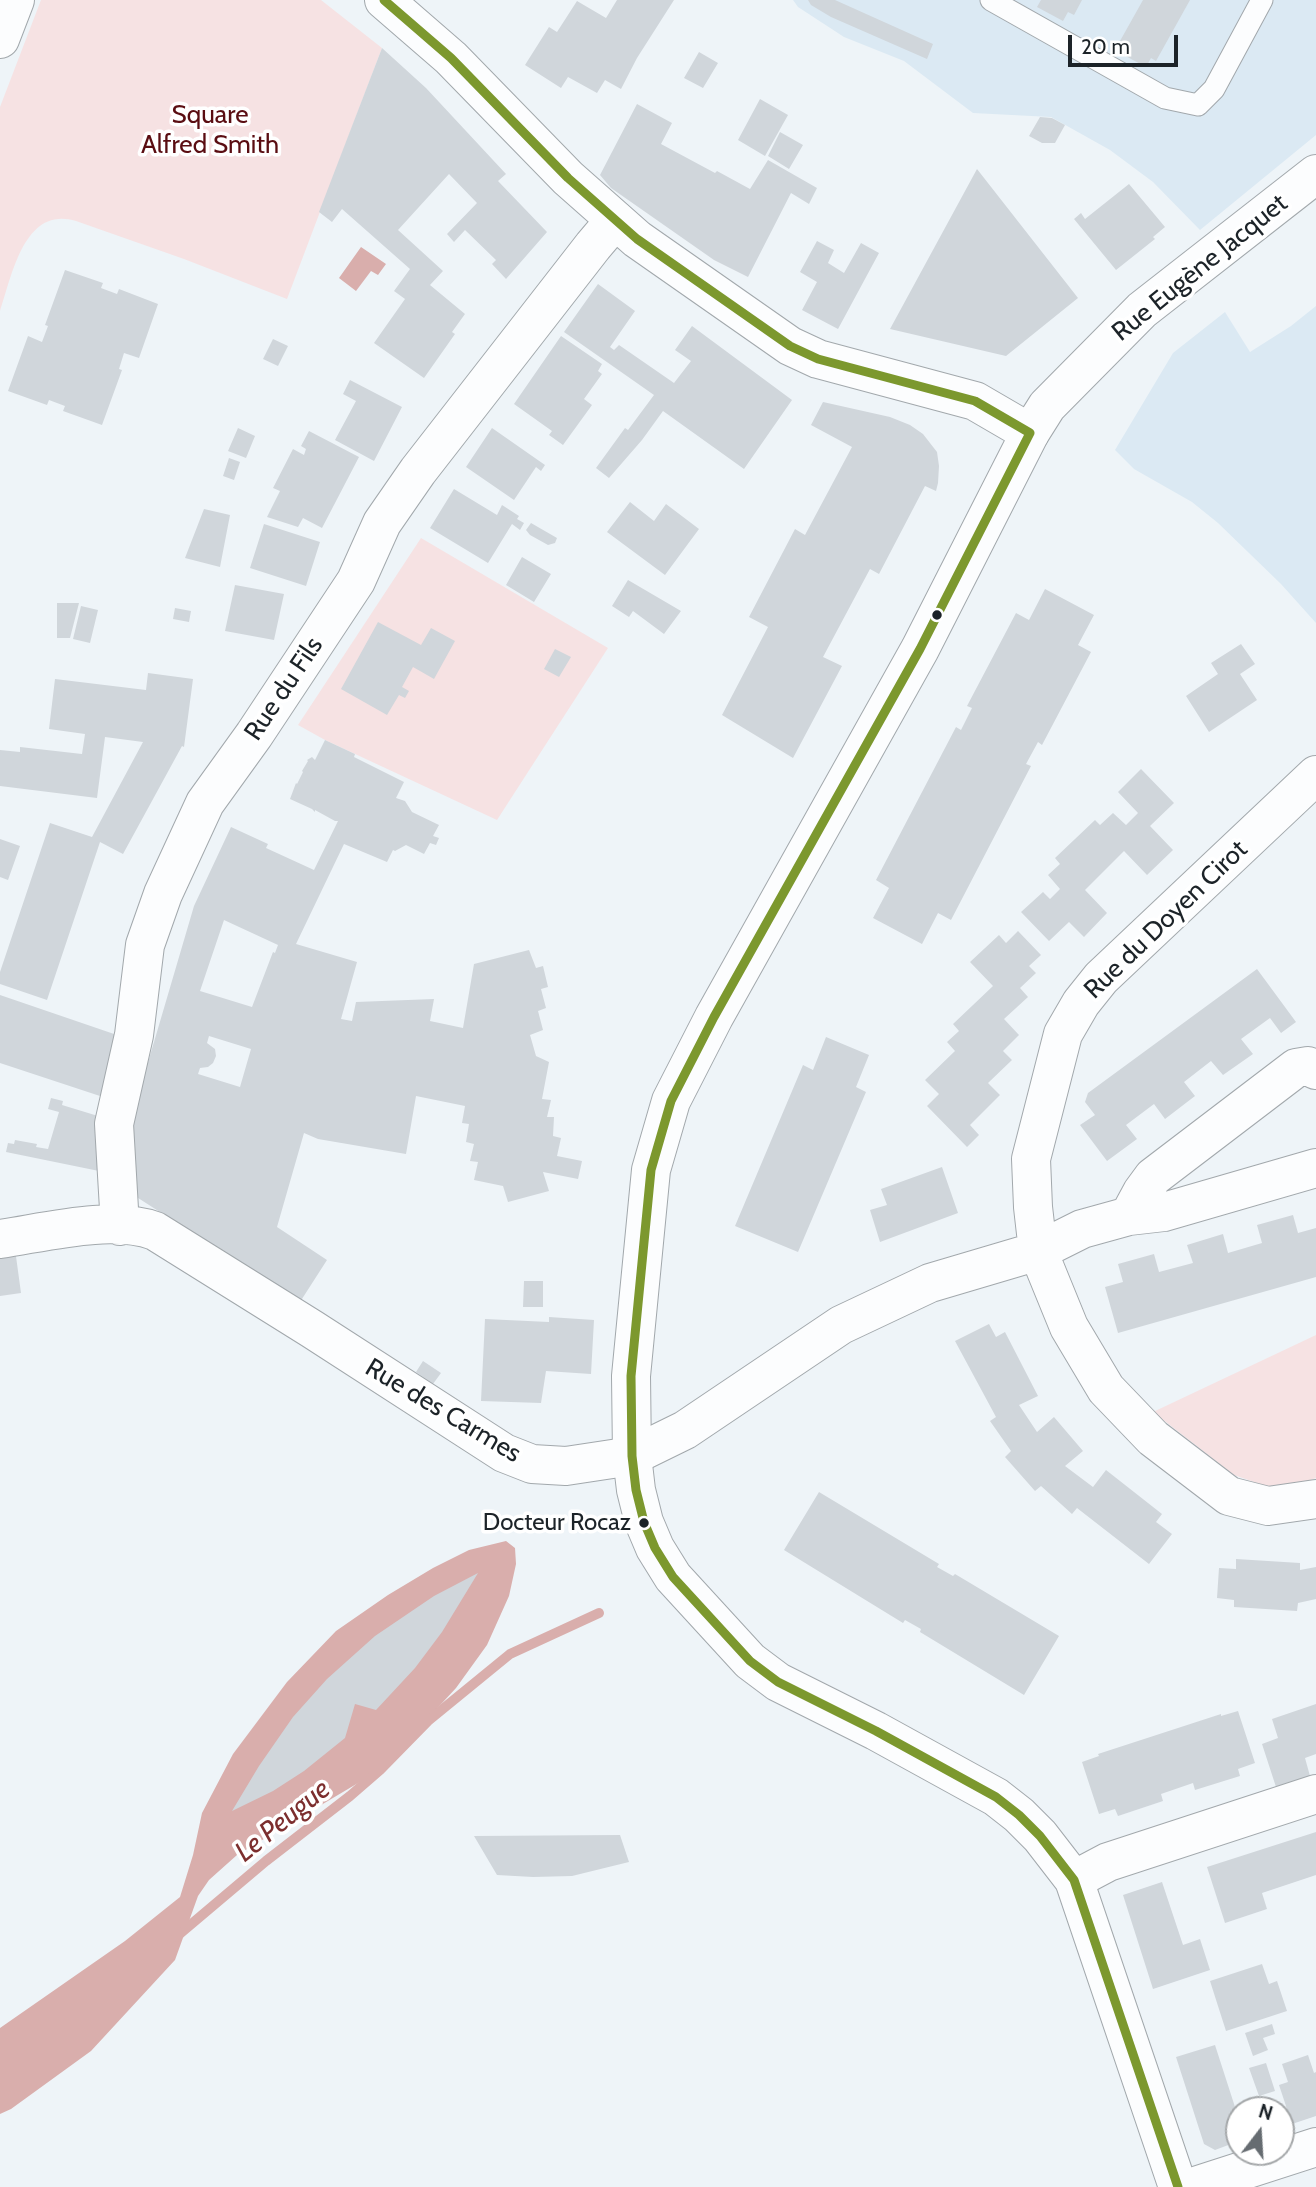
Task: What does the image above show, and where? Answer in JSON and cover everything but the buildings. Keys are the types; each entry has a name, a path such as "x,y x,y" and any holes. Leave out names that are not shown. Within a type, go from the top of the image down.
{"street":[{"path":"0,39 15,0"},
{"path":"384,0 452,58 568,178 615,220 790,346 818,359 975,401 1031,433"},
{"name":"Rue Eugène Jacquet","path":"632,1456 631,1376 651,1170 671,1101 714,1017 920,649 1047,406 1142,310 1316,173"},
{"name":"Rue du Fils","path":"120,1226 114,1124 134,1035 145,945 163,894 205,803 254,735 356,581 382,523 418,471 615,220"},
{"name":"Rue du Doyen Cirot","path":"1316,775 1101,978 1081,1003 1063,1034 1031,1159 1038,1251 1069,1327 1106,1389 1153,1438 1229,1496 1269,1506 1316,1499"},
{"path":"1129,1216 1153,1177 1296,1068 1308,1066 1316,1070"},
{"name":"Rue des Carmes","path":"0,1239 92,1226 137,1224 155,1231 504,1453 532,1464 566,1466 632,1456 685,1430 841,1325 930,1283 1038,1251 1082,1229 1129,1216 1164,1212 1316,1168"},
{"path":"632,1456 636,1490 644,1522 655,1548 673,1577 750,1661 778,1682 876,1731 996,1797 1041,1836 1074,1880 1178,2187"},
{"path":"1074,1880 1108,1862 1316,1794"},
{"path":"1192,2187 1316,2147"}],"lane":[{"path":"991,0 1165,98 1198,104 1214,89 1262,0"}],"shaded area":[{"path":"793,0 1316,0 1316,135 1200,230 1153,182 1110,150 1051,117 973,113 904,61 844,37 798,7"},
{"path":"1316,306 1316,623 1281,584 1218,523 1192,502 1134,469 1115,450 1173,353 1225,312 1250,352 1291,326"}],"green space":[{"name":"Square Alfred Smith","path":"41,0 321,0 382,48 287,299 76,221 58,219 44,223 32,233 23,247 0,311 0,107"},
{"path":"421,538 608,648 497,820 298,725"},
{"path":"1316,1335 1316,1478 1280,1491 1234,1475 1153,1412"}],"water":[{"path":"361,247 386,264 378,275 371,271 356,291 339,278"},
{"path":"506,1541 515,1548 516,1564 509,1596 487,1645 456,1688 380,1770 237,1855 209,1880 198,1896 175,1960 91,2051 11,2109 0,2114 0,2028 125,1941 180,1897 202,1813 233,1754 287,1682 336,1631 388,1595 469,1550"}],"waterway":[{"name":"Le Peugue","path":"176,1937 266,1861 350,1796 428,1721 510,1654 599,1613"}],"transit line":[{"path":"384,0 451,58 568,178 637,239 790,346 818,359 975,401 1030,433"},
{"path":"1030,433 920,649 714,1017 671,1101 651,1170 631,1376 632,1456 636,1490 644,1522 655,1548 673,1577 750,1661 778,1682 876,1731 996,1797 1040,1836 1074,1880 1178,2187"}],"place":[{"name":"Docteur Rocaz","path":"644,1523"}]}
